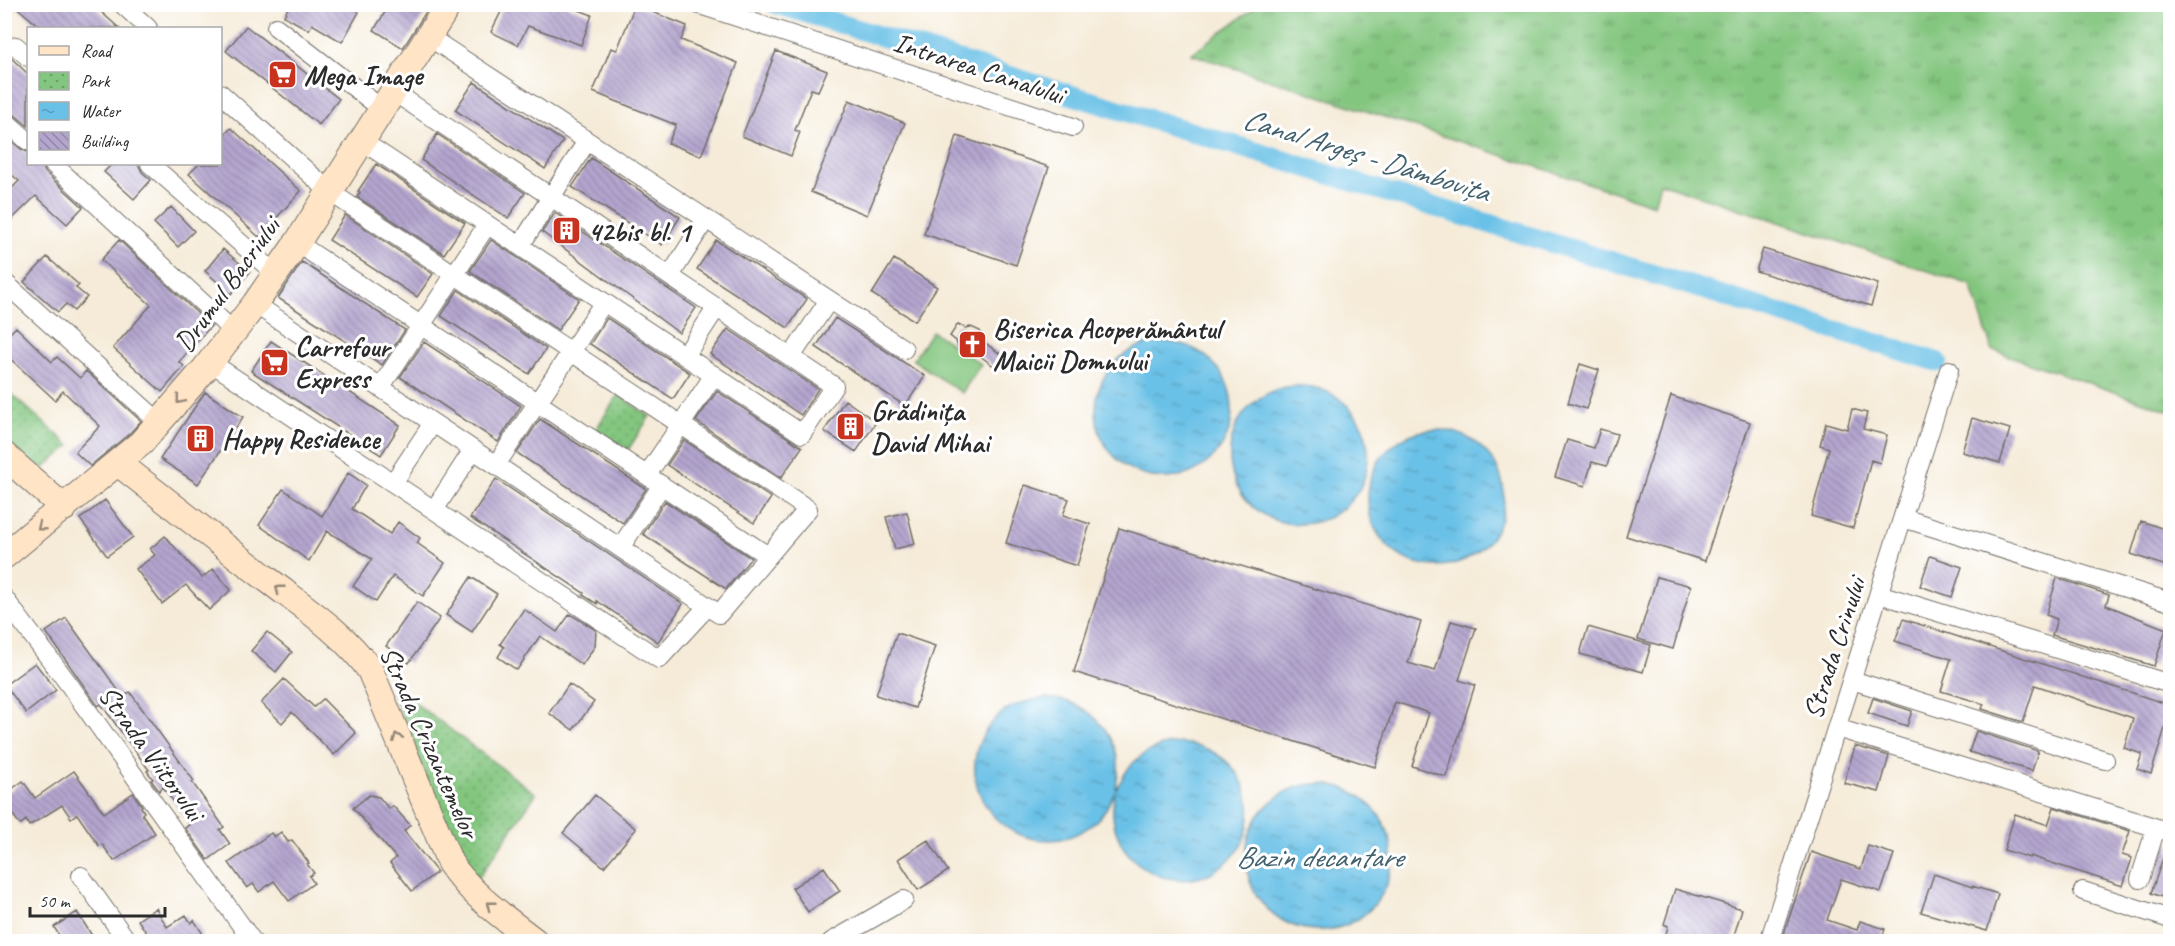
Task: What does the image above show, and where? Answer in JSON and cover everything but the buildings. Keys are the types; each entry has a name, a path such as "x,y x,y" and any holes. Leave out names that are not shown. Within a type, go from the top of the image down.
{"street":[{"path":"122,4 147,27"},
{"name":"Drumul Bacriului","path":"4,556 118,463 160,423 210,362 255,304 297,243 449,4"},
{"name":"Intrarea Canalului","path":"697,4 1073,127"},
{"path":"276,27 388,100 551,197 834,386 802,434 362,141"},
{"path":"429,37 904,349"},
{"path":"222,95 330,192 808,509 719,614 255,304"},
{"path":"4,120 27,140"},
{"path":"520,246 587,141"},
{"path":"54,165 234,332"},
{"path":"151,165 276,274"},
{"path":"670,276 706,219"},
{"path":"380,388 488,225"},
{"path":"297,243 768,556"},
{"path":"4,282 160,423"},
{"path":"791,357 829,300"},
{"path":"496,465 604,302"},
{"path":"685,356 717,307"},
{"path":"210,362 659,659 707,607"},
{"name":"Strada Crinului","path":"1769,942 1949,370"},
{"path":"620,548 680,425 714,375"},
{"path":"393,483 433,423"},
{"path":"434,510 473,450"},
{"path":"4,455 64,508"},
{"name":"Strada Crizantemelor","path":"118,463 303,607 357,652 370,670 450,863 466,885 536,942"},
{"path":"1903,518 2170,602"},
{"path":"1879,594 2170,684"},
{"name":"Strada Viitorului","path":"4,598 82,702 253,942"},
{"path":"1852,680 2105,760"},
{"path":"1837,728 2163,830 2140,879"},
{"path":"81,876 128,942"},
{"path":"2083,891 2170,919"},
{"path":"831,942 904,900"}],"green space":[{"path":"1260,4 2170,5 2170,411 1992,350 1971,285 1660,183 1654,205 1191,54"},
{"path":"932,331 981,364 962,393 913,360"},
{"path":"5,388 70,446 38,473 5,444"},
{"path":"618,395 650,416 628,450 596,429"},
{"path":"402,693 536,794 475,883 460,863 393,694"}],"water":[{"path":"1164,342 1190,347 1202,353 1212,362 1221,372 1227,384 1232,410 1227,436 1221,448 1212,458 1202,467 1190,473 1164,478 1138,473 1126,467 1116,458 1107,448 1101,436 1096,410 1101,384 1107,372 1116,362 1126,353 1138,347"},
{"path":"1299,386 1325,391 1348,406 1363,429 1368,455 1363,481 1348,504 1325,519 1299,524 1273,519 1250,504 1235,481 1230,455 1235,429 1250,406 1273,391"},
{"path":"1436,430 1462,435 1474,441 1484,450 1493,460 1499,472 1504,498 1499,524 1493,536 1484,546 1474,555 1462,561 1436,566 1410,561 1398,555 1388,546 1379,536 1373,524 1368,498 1373,472 1379,460 1388,450 1398,441 1410,435"},
{"path":"1046,698 1063,700 1079,707 1089,713 1105,729 1111,738 1118,760 1116,789 1136,760 1159,747 1179,743 1199,746 1217,754 1232,767 1243,784 1249,803 1247,830 1236,853 1217,869 1198,878 1178,879 1151,872 1140,865 1122,844 1113,816 1114,793 1098,819 1087,828 1066,838 1052,840 1027,837 1007,828 991,813 980,794 975,773 977,751 986,731 1003,712 1018,704"},
{"name":"Bazin decantare","path":"1319,784 1347,790 1371,805 1386,829 1392,857 1386,885 1371,909 1347,924 1319,930 1291,924 1267,909 1252,885 1246,857 1252,829 1267,805 1291,790"}],"waterway":[{"name":"Canal Argeș - Dâmbovița","path":"776,4 1938,362"}],"place":[{"name":"Mega Image","path":"283,75"},
{"name":"42bis bl. 1","path":"567,231"},
{"name":"Biserica Acoperământul Maicii Domnului","path":"972,344"},
{"name":"Carrefour Express","path":"274,362"},
{"name":"Grădinița David Mihai","path":"850,426"},
{"name":"Happy Residence","path":"201,438"}]}
